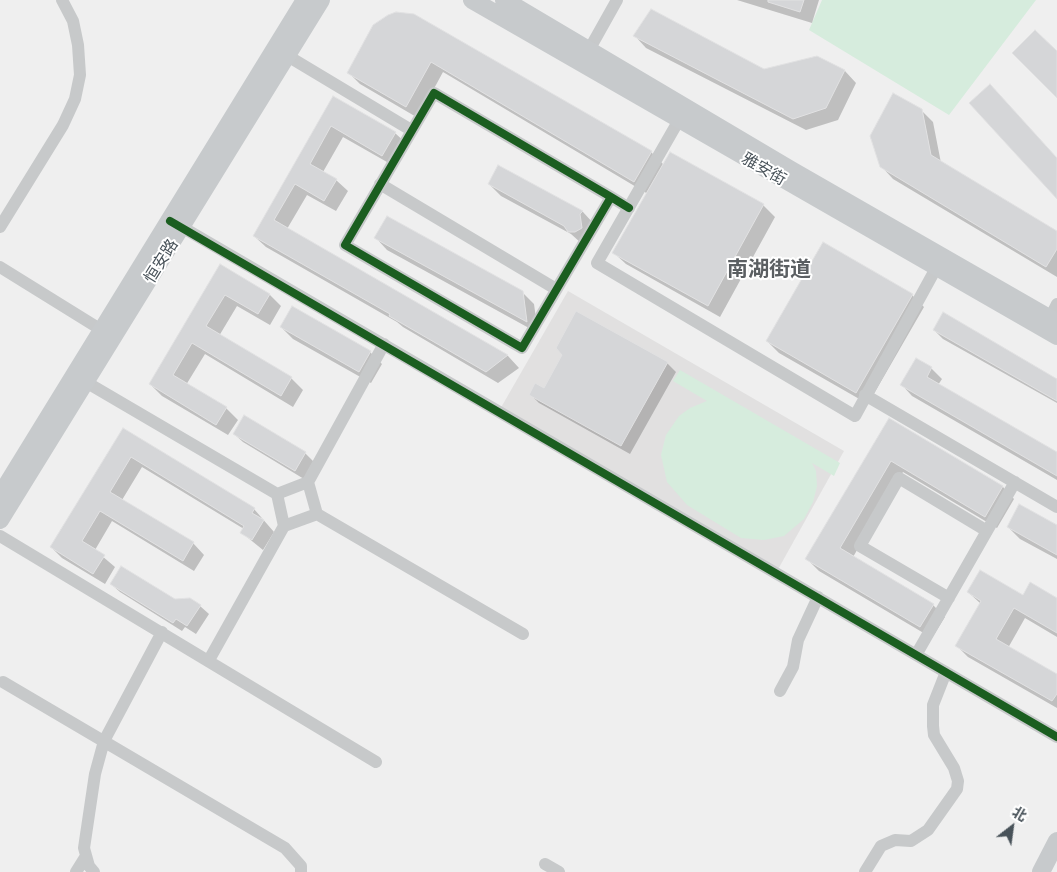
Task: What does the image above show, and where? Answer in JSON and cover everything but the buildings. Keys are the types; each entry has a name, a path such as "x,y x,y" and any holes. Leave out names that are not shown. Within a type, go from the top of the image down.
{"main road":[{"name":"恒安路","path":"282,53 305,0"},
{"name":"恒安路","path":"0,520 80,379 282,53 321,0"},
{"name":"雅安街","path":"472,0 791,170 1057,336"},
{"name":"雅安街","path":"504,0 589,50 683,113"},
{"name":"雅安街","path":"940,262 1055,315"},
{"name":"恒安路","path":"0,496 80,379"},
{"path":"1041,872 1057,841"}],"street":[{"path":"0,227 64,125 75,99 80,75 78,45 73,21 62,0"},
{"path":"589,50 617,0"},
{"path":"282,53 412,130"},
{"path":"611,197 522,348 345,245 434,93 611,197 628,208"},
{"path":"683,113 597,263 855,416 940,262"},
{"path":"380,184 556,289"},
{"path":"176,224 1057,736"},
{"path":"0,267 108,334"},
{"path":"277,494 308,482 384,344"},
{"path":"80,379 277,494 284,526"},
{"path":"866,395 1057,507"},
{"path":"948,598 860,546 899,478 987,531"},
{"path":"308,482 316,514 523,634"},
{"path":"916,654 1015,482"},
{"path":"209,660 284,526 316,514"},
{"path":"0,536 376,762"},
{"path":"780,691 793,667 798,640 818,598"},
{"path":"94,872 89,866 84,848 87,815 104,741 162,632"},
{"path":"865,872 881,846 896,840 911,840 928,830 957,789 958,781 954,768 934,735 932,726 934,705 946,672"},
{"path":"3,682 285,848 301,866 301,872"},
{"path":"76,872 86,856"},
{"path":"545,864 559,872"}],"shaded area":[{"path":"568,291 844,451 776,573 499,411"}],"green space":[{"path":"822,0 1036,0 949,115 809,30"},
{"path":"680,370 840,463 834,476 812,463 816,471 817,486 813,502 804,519 784,536 764,540 741,538 687,505 667,482 661,455 666,435 679,416 690,408 707,401 673,381"}],"cycle path":[{"path":"611,197 522,348 345,245 434,93 611,197 629,208"},
{"path":"170,221 1057,737"}],"district":[{"name":"南湖街道","path":"769,269"}]}
